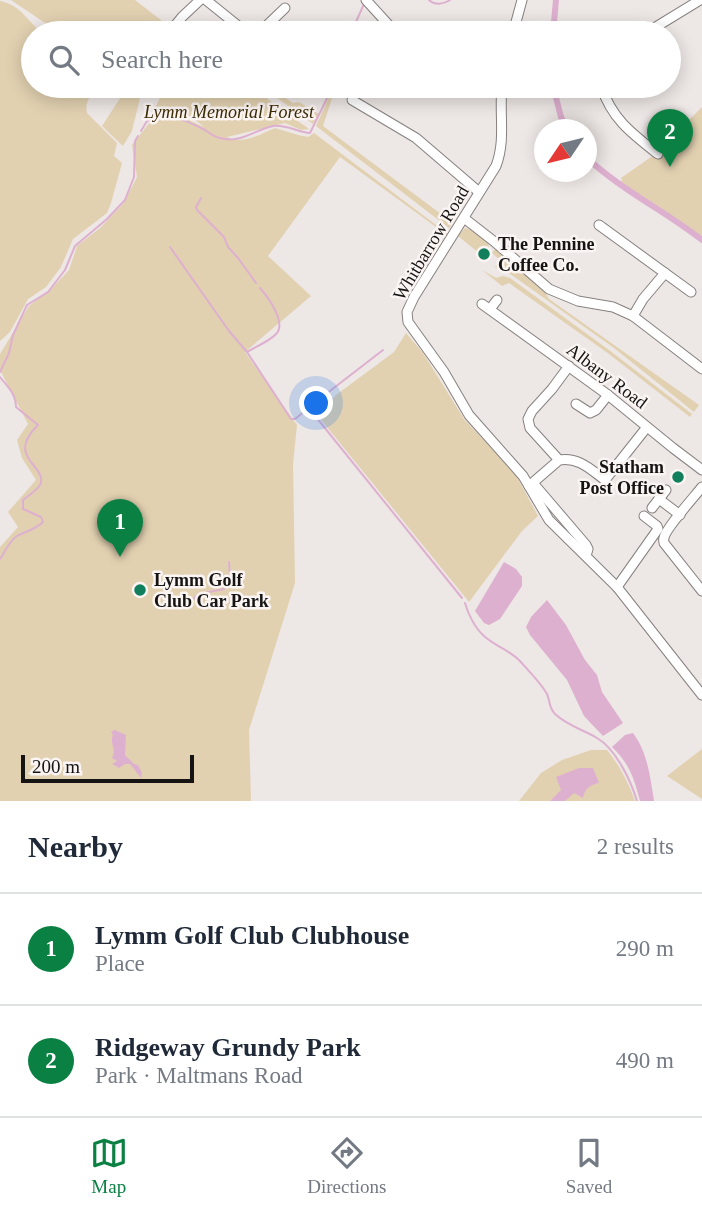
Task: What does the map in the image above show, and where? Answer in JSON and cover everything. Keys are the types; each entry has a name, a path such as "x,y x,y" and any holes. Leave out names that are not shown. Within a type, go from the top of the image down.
{"street":[{"path":"179,21 200,0"},
{"path":"206,0 232,21"},
{"path":"516,21 522,0"},
{"path":"666,21 700,0"},
{"path":"368,2 385,21"},
{"path":"271,21 285,8"},
{"name":"Whitbarrow Road","path":"501,98 502,147 496,166 414,297 407,313 408,322 444,372 469,415 531,484 549,520 617,587 702,695"},
{"path":"605,98 626,128 658,155"},
{"path":"352,100 416,138 480,192"},
{"path":"464,218 549,289 578,301 612,307 633,316 702,369"},
{"path":"599,225 691,292"},
{"path":"633,316 665,272"},
{"name":"Albany Road","path":"497,300 486,306 569,366 702,470"},
{"path":"559,460 530,428 528,419 569,366"},
{"path":"576,404 590,413 608,396"},
{"path":"531,484 559,460 572,459 580,461 605,480 647,426"},
{"path":"702,487 664,535 664,543 702,591"},
{"path":"652,508 666,490"},
{"path":"659,499 680,515"},
{"path":"617,587 658,529 644,516"}],"green space":[{"path":"11,0 135,0 162,21 42,21"},
{"path":"0,1 14,6 30,21 21,21 21,98 90,98 87,113 117,143 114,156 122,163 107,213 73,239 61,267 46,287 28,299 10,332 0,341"},
{"path":"120,98 140,98 132,131 123,146 102,126"},
{"name":"Lymm Memorial Forest","path":"160,98 266,98 309,129 301,130 285,123 227,137 246,139 275,128 308,137 314,133 448,234 340,157 268,256 311,296 245,352 297,425 293,464 295,583 249,730 251,801 0,801 0,547 18,527 8,512 36,480 22,458 17,440 28,424 0,370 0,354 29,306 69,270 77,246 100,228 123,204 137,177 132,145 154,117 173,113 204,127 181,113 155,108"},
{"path":"277,98 299,102 319,114 313,124"},
{"path":"329,98 332,98 323,126 453,223 449,228 316,126"},
{"path":"702,107 702,240 618,183 621,178 654,155"},
{"path":"465,228 488,242 489,248 480,254 458,236"},
{"path":"495,249 542,287 549,299 699,405 694,412 614,348 509,273 495,267 500,260 492,253"},
{"path":"482,270 496,278 510,278 692,414 690,417 609,354 509,283 502,286"},
{"path":"406,333 423,353 464,419 516,475 538,516 522,531 469,602 318,416 336,395 394,352"},
{"path":"702,749 702,799 667,776"},
{"path":"591,750 607,750 623,774 635,801 519,801 541,773 562,760"}],"shaded area":[{"path":"504,562 516,569 522,577 522,586 500,619 489,625 484,623 475,611"},
{"path":"547,600 597,675 602,692 623,723 603,736 584,716 567,680 526,627 531,617"},
{"path":"115,730 126,735 125,755 138,765 141,778 130,764 119,768 112,764 117,761 112,758 114,751 111,732"},
{"path":"633,733 645,757 654,801 640,801 630,771 612,747 625,735"},
{"path":"579,768 593,768 599,783 588,788 583,798 574,793 565,801 550,801 561,790 556,777"}],"waterway":[{"path":"429,0 440,4 450,0"},
{"path":"554,21 556,0"},
{"path":"356,21 364,4"},
{"path":"141,131 147,121 170,117 227,139 241,138 273,126 310,133 327,98"},
{"path":"556,98 562,119"},
{"path":"0,372 27,305 48,292 65,270 75,246 125,200 134,177 135,141 138,136"},
{"path":"597,166 702,240"},
{"path":"201,198 197,210 224,237 228,247 256,283"},
{"path":"170,247 247,352 291,419 295,419 383,350"},
{"path":"247,352 270,339 279,329 275,310 260,288"},
{"path":"0,377 13,394 16,407 38,425 25,446 26,453 39,472 40,485 23,500 23,509 41,517 43,522 14,538 0,559"},
{"path":"316,417 462,598"},
{"path":"192,600 199,594 224,589 230,576 229,562"},
{"path":"465,603 472,621 481,633 515,657 538,681 555,714 604,743 627,775 637,801"}],"place":[{"name":"Ridgeway Grundy Park","path":"670,167"},
{"name":"The Pennine Coffee Co.","path":"484,254"},
{"name":"Statham Post Office","path":"678,477"},
{"name":"Lymm Golf Club Clubhouse","path":"120,557"},
{"name":"Lymm Golf Club Car Park","path":"140,590"}]}
